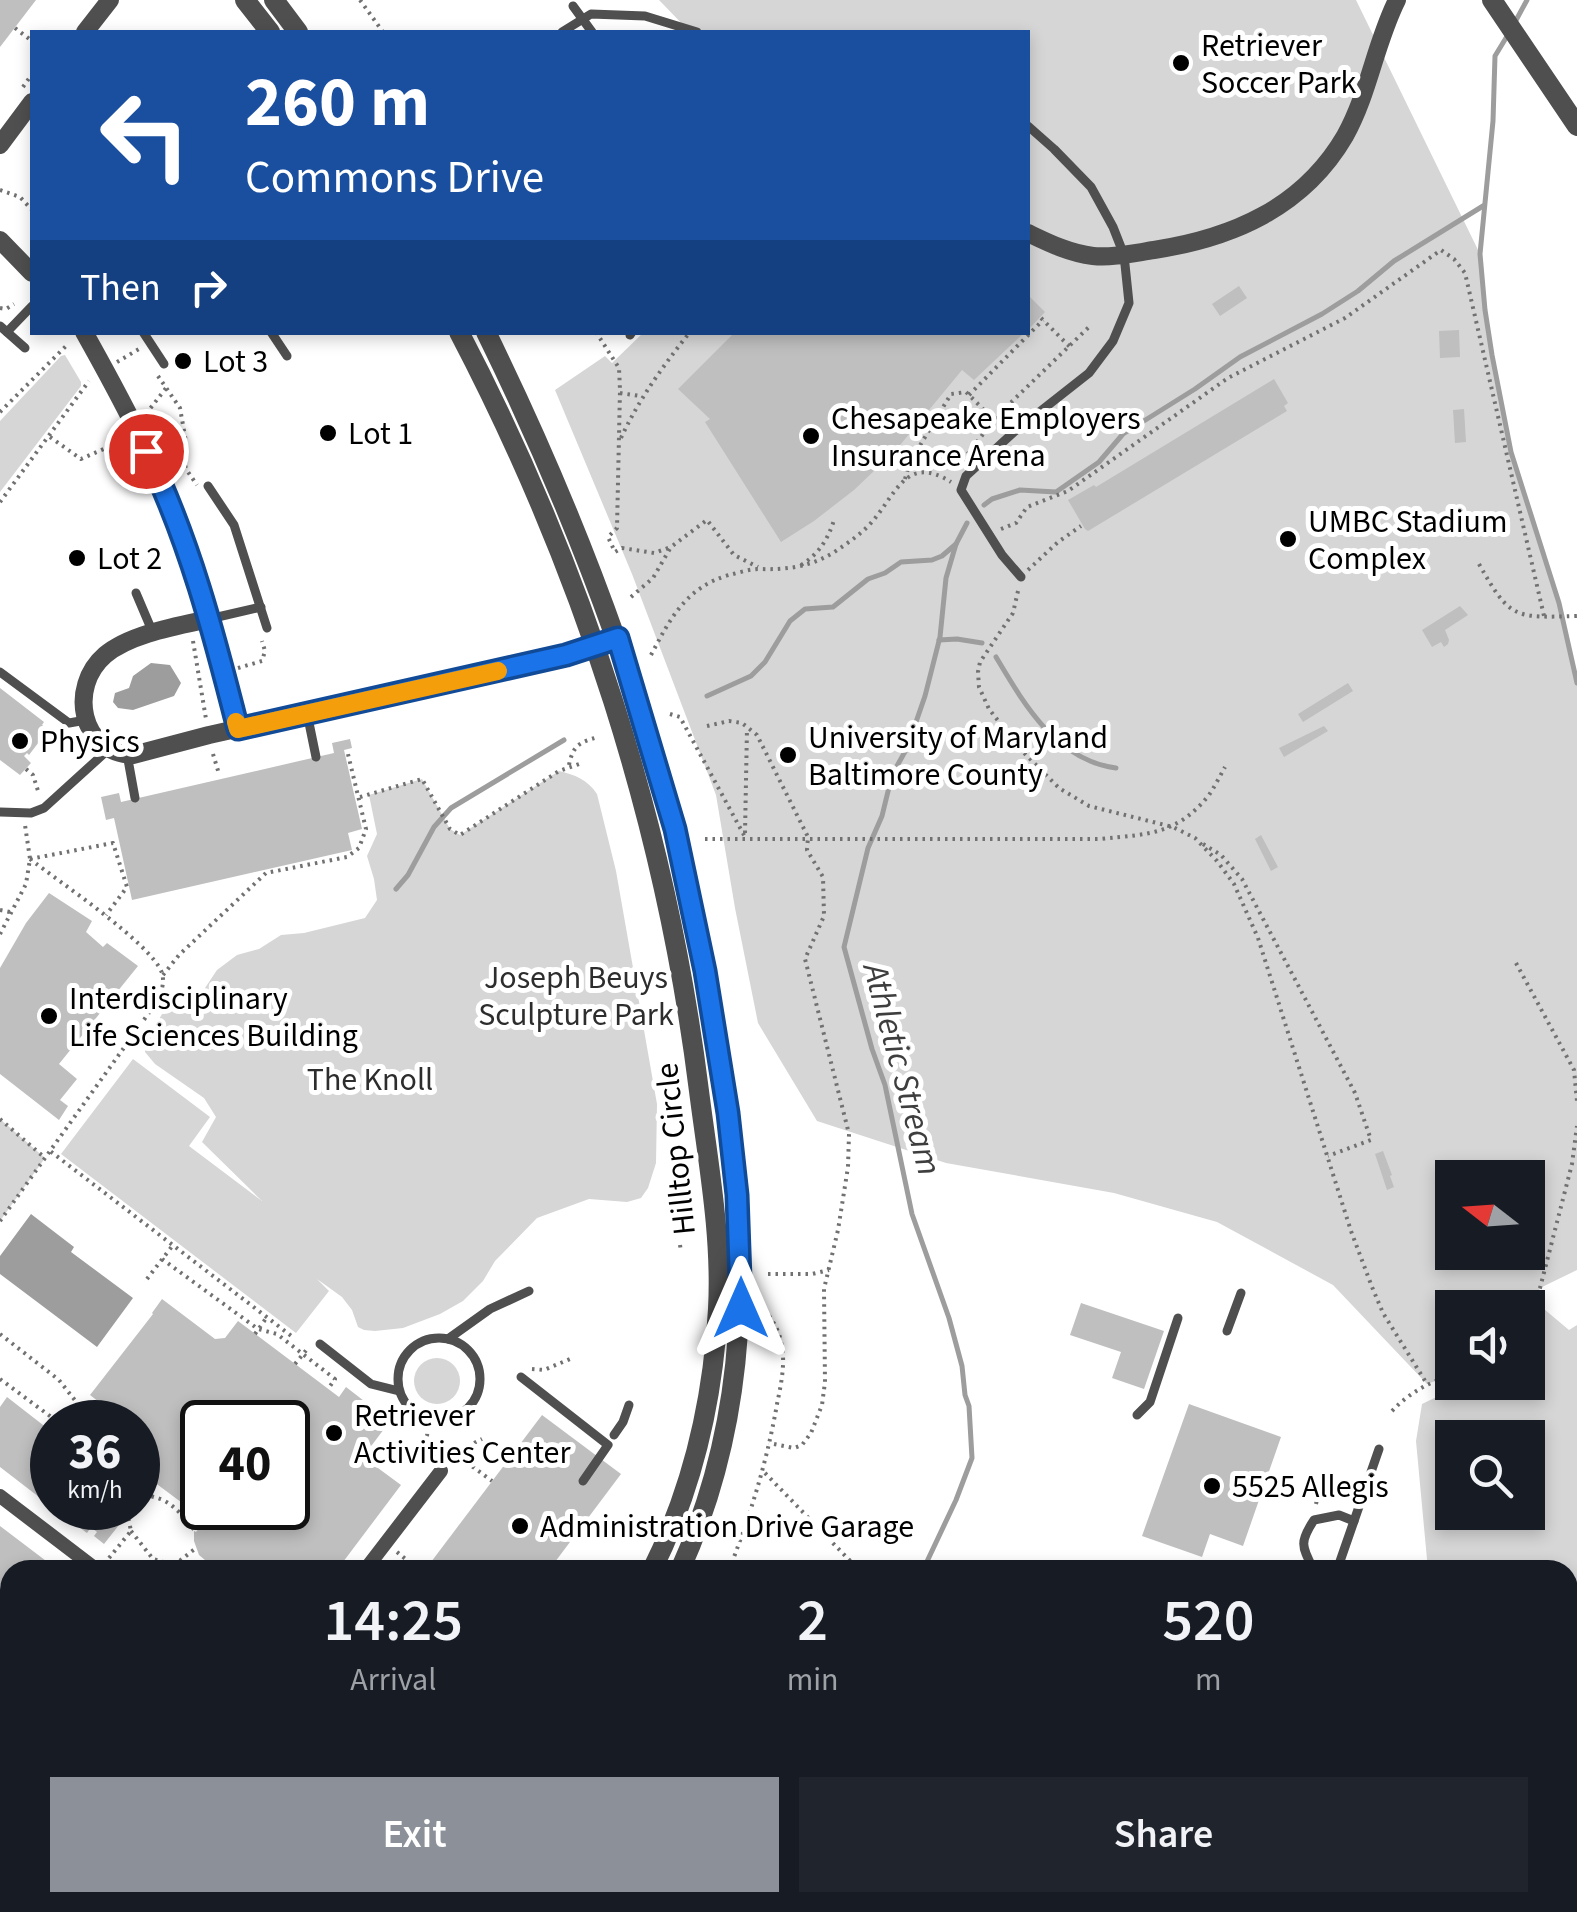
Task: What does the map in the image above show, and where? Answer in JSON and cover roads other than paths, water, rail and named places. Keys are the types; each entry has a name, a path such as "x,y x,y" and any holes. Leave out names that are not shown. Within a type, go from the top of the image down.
{"street":[{"path":"87,30 110,0"},
{"path":"245,0 268,30"},
{"path":"274,0 296,30"},
{"path":"1030,234 1072,252 1124,255 1180,246 1264,217 1295,194 1343,139 1364,98 1388,17 1398,0"},
{"path":"1497,7 1577,126"},
{"path":"0,145 30,105"},
{"path":"0,240 30,271"},
{"path":"86,335 131,418 182,536 238,729"},
{"name":"Hilltop Circle","path":"460,335 519,455 595,646 650,825 692,1026 713,1196 718,1306 711,1386 700,1442 681,1504 656,1560"},
{"name":"Hilltop Circle","path":"487,335 577,530 618,638 675,829 692,899 718,1046 737,1195 741,1308 734,1389 722,1448 683,1560"},
{"path":"209,619 117,646 102,658 90,674 84,692 86,720 94,737 118,752 566,655 618,638"},
{"path":"373,1560 441,1471"},
{"path":"0,1496 86,1560"}],"lane":[{"path":"573,6 590,30"},
{"path":"565,30 590,14 644,16 690,30"},
{"path":"1021,577 957,486 1014,432 1088,373 1113,341 1129,303 1124,255 1091,188 1030,128"},
{"path":"24,348 3,329 30,308"},
{"path":"145,335 164,364"},
{"path":"273,335 287,356"},
{"path":"208,486 234,524 262,607 263,629"},
{"path":"136,593 153,633"},
{"path":"209,619 262,607"},
{"path":"0,672 69,722 86,720"},
{"path":"307,714 316,757"},
{"path":"0,812 23,814 44,808 118,752 135,798"},
{"path":"448,1339 490,1309 529,1291"},
{"path":"1227,1331 1241,1293"},
{"path":"1137,1415 1150,1402 1178,1318"},
{"path":"448,1339 474,1358 480,1378 468,1408 460,1415 438,1421 410,1409 399,1391 398,1370 409,1351 427,1340 448,1339"},
{"path":"320,1344 371,1384 399,1391"},
{"path":"521,1378 608,1444 582,1480"},
{"path":"614,1434 624,1422 629,1406"},
{"path":"1340,1560 1379,1448"},
{"path":"1308,1560 1303,1550 1304,1534 1314,1520 1339,1515 1354,1521"}],"waterway":[{"path":"1514,24 1527,0"},
{"path":"1509,33 1495,56 1480,254 1485,310 1511,452 1559,603 1577,683"},
{"path":"984,505 1020,490 1056,492 1099,462 1123,434 1240,357 1322,314 1394,261 1483,206"},
{"name":"Athletic Stream","path":"928,1560 972,1458 969,1406 949,1318 912,1214 885,1085 844,947 868,848 882,816 892,775 907,748 925,696 940,637 946,578 967,523"},
{"path":"707,696 751,676 765,662 790,621 805,609 833,607 868,579 901,562 932,560 956,544"},
{"path":"939,640 982,643"},
{"path":"996,657 1030,711 1059,742 1095,763 1116,768"},
{"path":"396,889 434,827 451,808 564,740"}],"place":[{"name":"Retriever Soccer Park","path":"1181,63"},
{"name":"Lot 3","path":"183,361"},
{"name":"Lot 1","path":"328,433"},
{"name":"Chesapeake Employers Insurance Arena","path":"811,436"},
{"name":"UMBC Stadium Complex","path":"1288,539"},
{"name":"Lot 2","path":"77,558"},
{"name":"Physics","path":"20,741"},
{"name":"University of Maryland Baltimore County","path":"788,755"},
{"name":"Interdisciplinary Life Sciences Building","path":"49,1016"},
{"name":"Retriever Activities Center","path":"334,1433"},
{"name":"5525 Allegis","path":"1212,1486"},
{"name":"Administration Drive Garage","path":"520,1526"}],"park label":[{"name":"Joseph Beuys Sculpture Park","path":"576,996"},
{"name":"The Knoll","path":"370,1079"}]}
